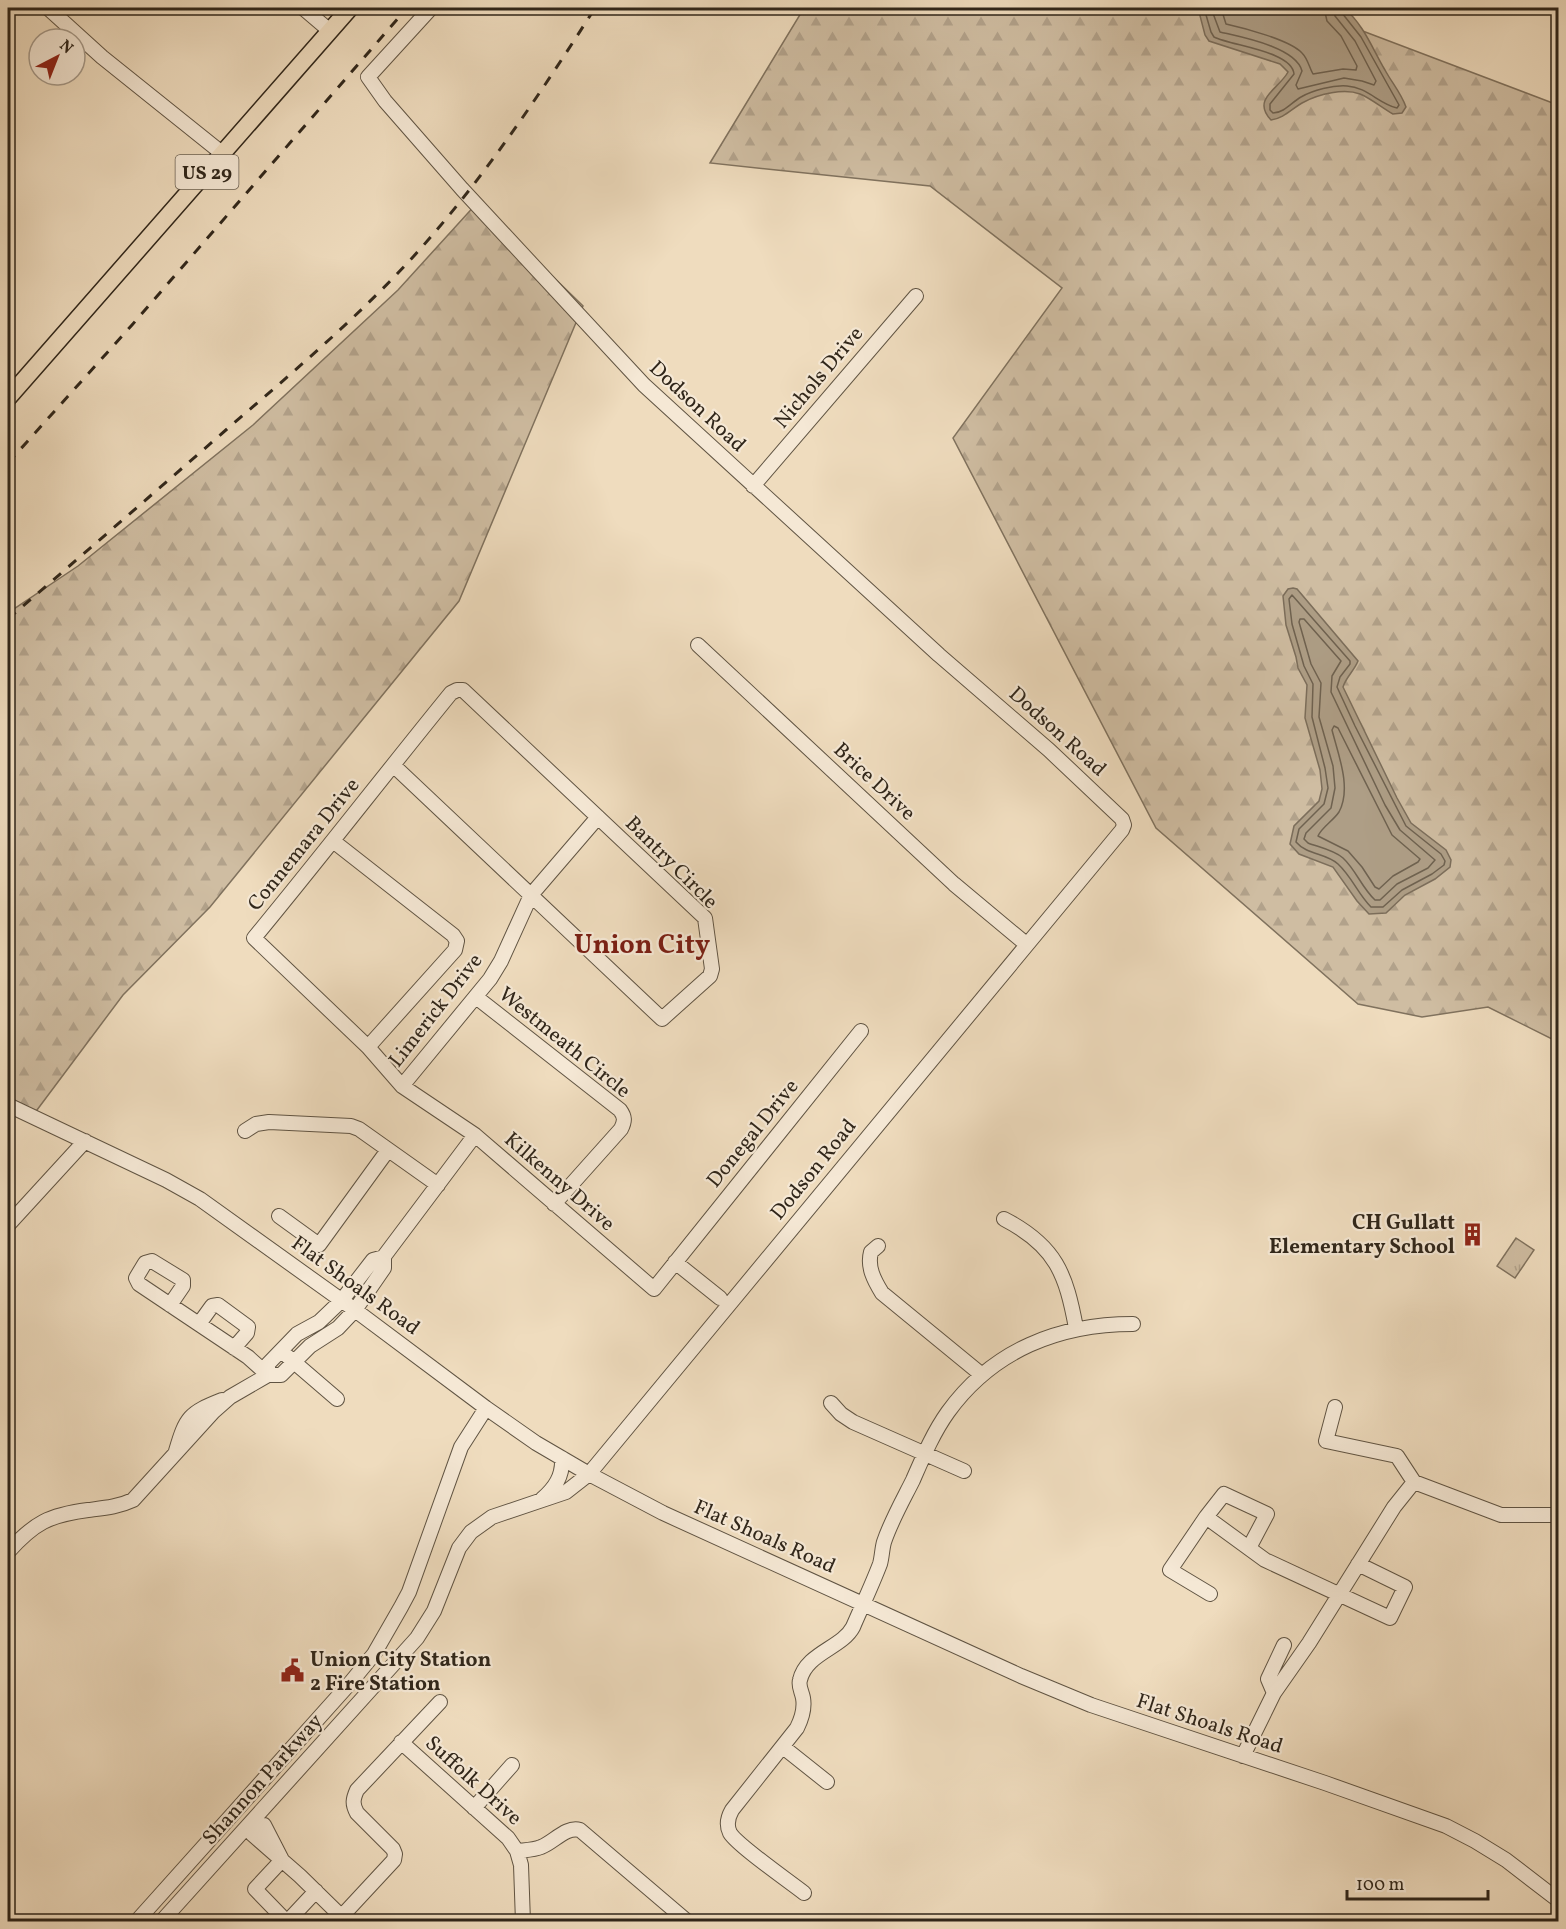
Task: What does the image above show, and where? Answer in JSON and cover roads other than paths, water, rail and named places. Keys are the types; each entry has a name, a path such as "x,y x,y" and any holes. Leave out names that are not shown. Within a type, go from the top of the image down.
{"main road":[{"name":"US 29","path":"8,398 350,8"}],"street":[{"path":"48,8 102,57 223,154"},
{"path":"303,8 330,31"},
{"name":"Dodson Road","path":"431,8 368,77 385,101 462,189 644,385 939,655 1049,750 1122,819 1124,825 589,1474"},
{"name":"Nichols Drive","path":"753,486 916,296"},
{"name":"Brice Drive","path":"698,645 954,884 1026,944"},
{"name":"Bantry Circle","path":"463,690 705,918 712,969 710,976 662,1019 393,765 451,693 463,690"},
{"name":"Connemara Drive","path":"369,1047 254,938 393,765"},
{"name":"Limerick Drive","path":"402,1086 476,997 501,961 531,895 598,816"},
{"path":"333,841 453,934 457,941 455,950 369,1047"},
{"name":"Westmeath Circle","path":"476,997 624,1115 621,1129 554,1203"},
{"name":"Donegal Drive","path":"675,1262 861,1031"},
{"name":"Kilkenny Drive","path":"369,1047 402,1086 475,1136 654,1289 675,1262"},
{"name":"Flat Shoals Road","path":"8,1105 166,1180 200,1199 356,1310 486,1408 562,1458 663,1514 1020,1676 1091,1705 1446,1826 1506,1860 1558,1900"},
{"path":"244,1131 256,1124 269,1122 359,1128 438,1185"},
{"path":"8,1552 34,1525 52,1517 119,1506 133,1500 213,1412 230,1397 268,1375 281,1375 310,1346 338,1328 356,1310 373,1260 384,1257 475,1136"},
{"path":"8,1225 85,1141"},
{"path":"279,1216 319,1245 388,1150"},
{"path":"1004,1219 1033,1236 1055,1262 1069,1290 1076,1328"},
{"path":"879,1246 871,1252 868,1260 873,1278 882,1293 982,1375"},
{"path":"675,1262 720,1298"},
{"path":"268,1375 268,1364 297,1334 319,1322 342,1300 364,1284"},
{"path":"170,1305 248,1357 268,1375"},
{"path":"199,1324 212,1306 218,1305 248,1326 247,1333 234,1348"},
{"path":"804,1893 735,1839 728,1826 728,1818 797,1728 803,1716 804,1700 799,1682 804,1671 811,1661 850,1632 880,1563 884,1542 924,1454 948,1411 982,1375 1023,1347 1053,1334 1076,1328 1104,1324 1133,1324"},
{"path":"281,1351 337,1399"},
{"path":"831,1402 841,1414 853,1422 964,1472"},
{"path":"1335,1407 1326,1441 1397,1456 1414,1482 1501,1515 1558,1515"},
{"name":"Shannon Parkway","path":"135,1922 374,1654 409,1592 461,1447 486,1408"},
{"path":"538,1503 558,1481 563,1469 562,1458"},
{"name":"Shannon Parkway","path":"161,1922 417,1638 434,1611 459,1548 471,1532 492,1517 566,1492 589,1474"},
{"path":"1243,1756 1274,1693 1309,1643 1394,1507 1414,1482"},
{"path":"1210,1594 1170,1570 1224,1494 1266,1514 1249,1548"},
{"path":"1206,1517 1265,1560 1390,1618 1405,1587 1358,1564"},
{"path":"1274,1693 1268,1678 1284,1645"},
{"path":"316,1891 287,1922 255,1889 282,1860 316,1891 344,1919 394,1860 395,1854 393,1848 357,1813 353,1800 357,1790 440,1702"},
{"name":"Suffolk Drive","path":"401,1742 508,1838 518,1851 521,1865 523,1922"},
{"path":"783,1747 827,1782"},
{"path":"474,1808 512,1765"},
{"path":"518,1851 540,1848 568,1830 574,1828 580,1830 688,1922"}],"water":[{"path":"1198,8 1344,8 1362,29 1406,107 1402,113 1393,114 1360,94 1339,92 1310,99 1271,120 1266,113 1265,100 1288,72 1280,64 1209,41 1205,35"},
{"path":"1288,589 1297,589 1358,661 1343,687 1411,823 1446,850 1451,860 1450,867 1435,879 1405,895 1386,913 1369,914 1333,867 1299,854 1290,844 1294,826 1319,801 1322,789 1320,770 1305,718 1307,685 1298,668 1286,625 1283,596"}],"railway":[{"path":"8,463 132,325 407,8"},
{"path":"8,619 299,367 391,280 439,228 487,167 532,104 595,8"}],"place":[{"name":"CH Gullatt Elementary School","path":"1473,1234"},
{"name":"Union City Station 2 Fire Station","path":"292,1671"}],"district":[{"name":"Union City","path":"642,944"}]}
